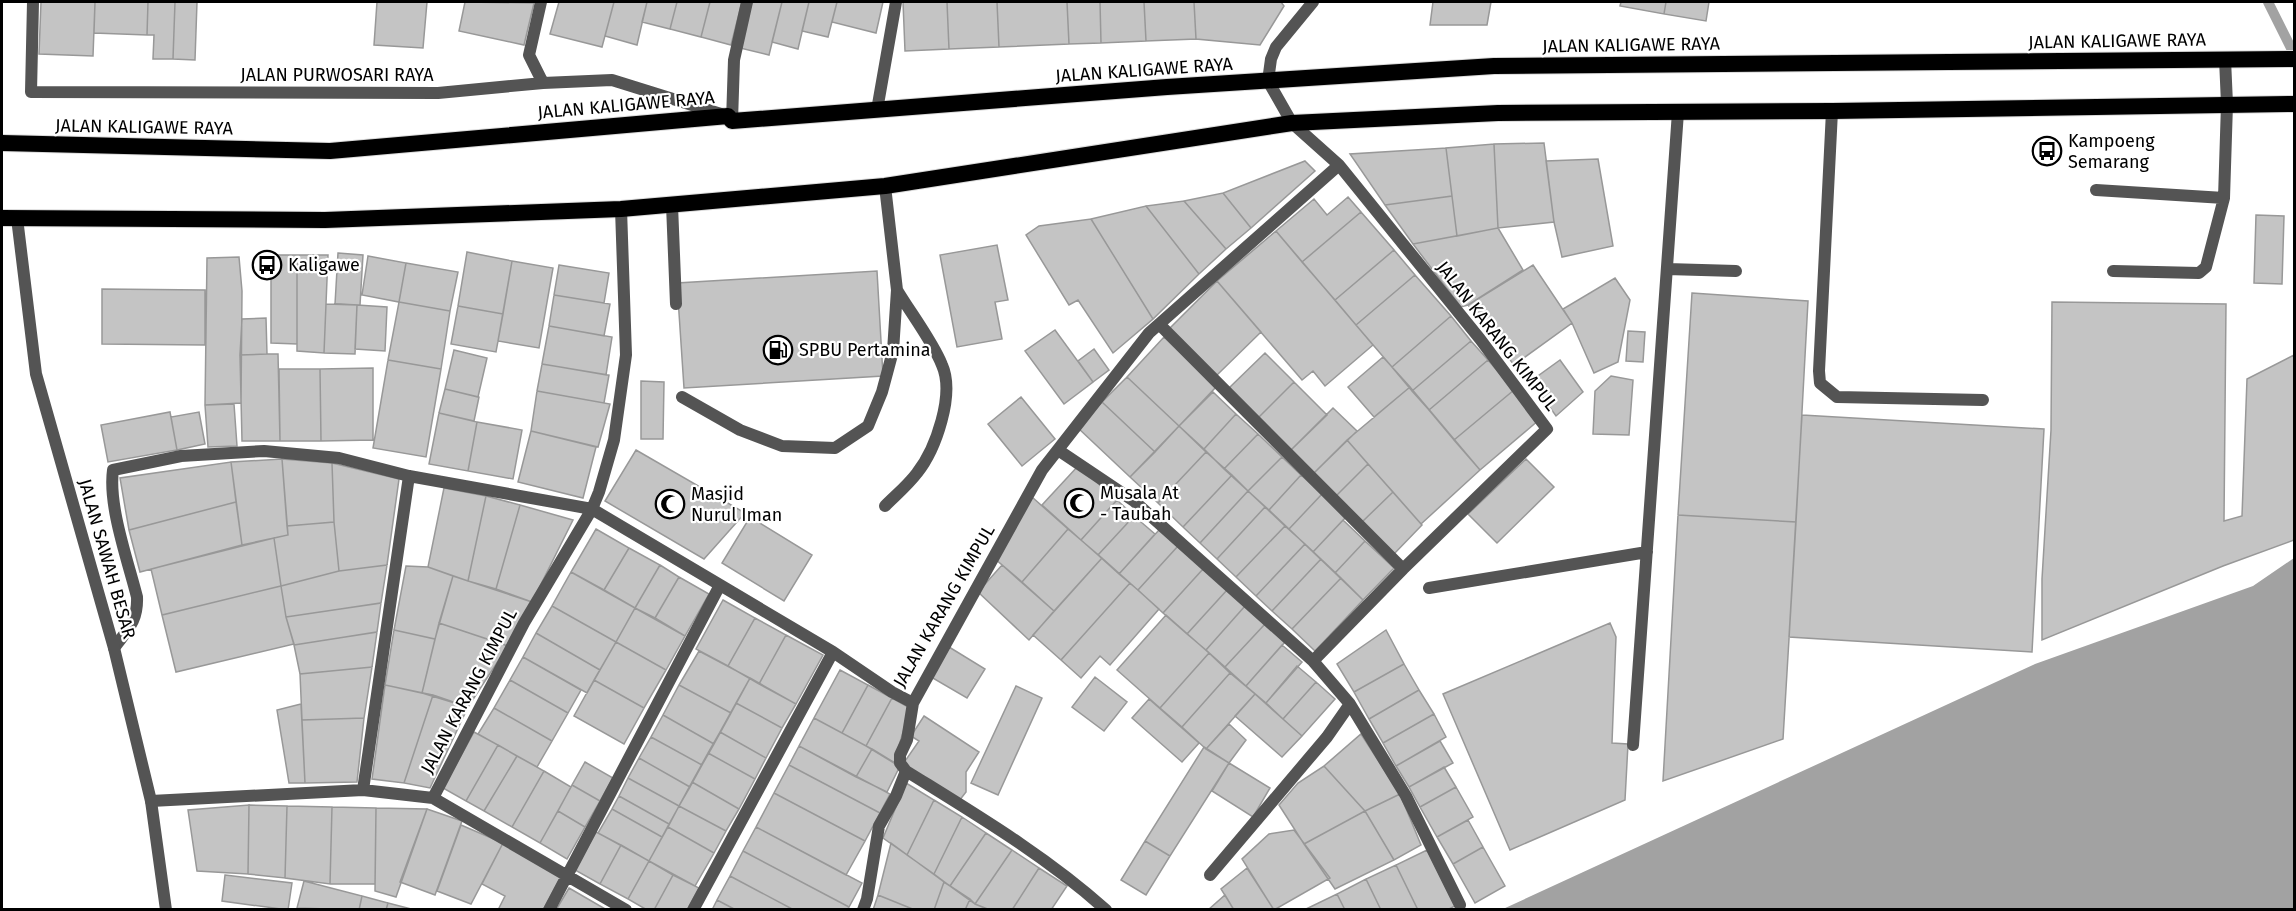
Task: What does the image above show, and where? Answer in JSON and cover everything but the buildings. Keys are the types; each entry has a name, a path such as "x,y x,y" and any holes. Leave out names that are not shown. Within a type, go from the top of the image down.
{"highway":[{"name":"JALAN KALIGAWE RAYA","path":"2,143 330,151 1167,87 1494,66 2295,59"},
{"path":"9,218 325,220 621,209 885,186 1292,123 1498,113 2292,104"}],"street":[{"name":"JALAN PURWOSARI RAYA","path":"33,2 31,92 438,93 543,83 612,80 730,119"},
{"path":"541,2 529,55 543,83"},
{"path":"730,119 734,60 747,2"},
{"path":"877,110 896,2"},
{"path":"1268,81 1271,59 1276,46 1313,2"},
{"path":"2113,271 2199,273 2206,267 2224,198 2227,104 2225,59"},
{"name":"JALAN KARANG KIMPUL","path":"1268,81 1292,123 1339,165 1480,339 1547,429 1403,569 1313,661"},
{"path":"1832,111 1820,383 1837,397 1983,400"},
{"path":"1634,745 1678,112"},
{"name":"JALAN KARANG KIMPUL","path":"114,648 135,620 138,608 114,503 111,482 113,470 181,456 264,451 339,458 409,476 592,509 833,652 892,692 913,703 1042,470 1149,333 1339,165"},
{"path":"682,397 740,430 782,446 835,448 868,426 882,392 893,351 897,290 885,186"},
{"path":"2096,190 2224,198"},
{"path":"672,205 676,304"},
{"name":"JALAN KARANG KIMPUL","path":"433,798 524,623 592,509 599,492 614,440 626,356 621,209"},
{"name":"JALAN SAWAH BESAR","path":"9,218 36,374 114,648 151,801 166,909"},
{"path":"1667,269 1736,271"},
{"path":"885,506 917,474 928,458 944,410 947,386 943,366 897,290"},
{"path":"1159,324 1403,569"},
{"path":"1058,450 1134,501 1313,661 1350,704 1406,796 1460,905"},
{"path":"363,790 409,476"},
{"path":"1429,588 1647,552"},
{"path":"549,909 720,585"},
{"path":"693,909 833,652"},
{"path":"913,703 907,740 900,755 900,763 906,771 991,824 1081,887 1106,909"},
{"path":"1210,875 1328,737 1350,704"},
{"path":"863,909 867,899 879,826 896,796 906,771"},
{"name":"JALAN KARANG KIMPUL","path":"151,801 363,790 433,798 626,909"}],"shaded area":[{"path":"2294,558 2294,909 1503,909 2035,664 2253,586"}],"waterway":[{"path":"2268,2 2294,54"}],"place":[{"name":"Kampoeng Semarang","path":"2047,151"},
{"name":"Kaligawe","path":"267,265"},
{"name":"SPBU Pertamina","path":"778,350"},
{"name":"Musala At - Taubah","path":"1079,503"},
{"name":"Masjid Nurul Iman","path":"670,504"}]}
